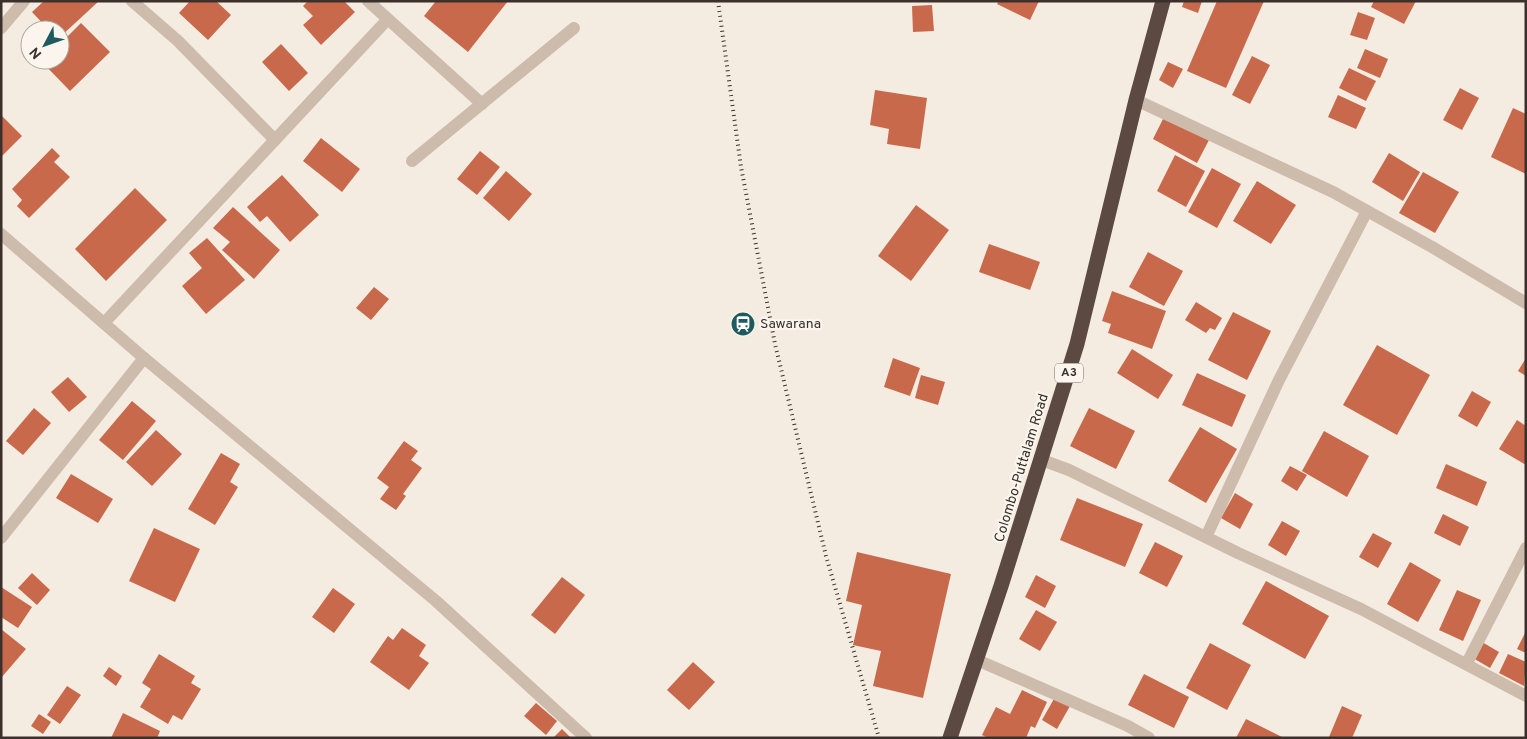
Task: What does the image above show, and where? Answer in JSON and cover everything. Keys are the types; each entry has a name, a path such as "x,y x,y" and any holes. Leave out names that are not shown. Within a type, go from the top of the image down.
{"highway":[{"name":"Colombo-Puttalam Road","path":"950,738 1042,460 1078,344 1136,100 1164,1"}],"street":[{"path":"1,28 24,1"},
{"path":"132,1 178,41 275,140"},
{"path":"368,1 482,104"},
{"path":"104,323 387,20"},
{"path":"412,161 574,28"},
{"path":"1136,100 1332,192 1526,303"},
{"path":"1206,537 1279,380 1367,211"},
{"path":"1,234 144,358 436,601 586,738"},
{"path":"1,538 144,358"},
{"path":"1042,460 1069,470 1206,537 1361,609 1467,663 1526,696"},
{"path":"1467,663 1526,548"},
{"path":"977,660 1128,726 1149,738"}],"building":[{"path":"44,1 99,1 70,28 70,20 40,20 32,12"},
{"path":"190,1 216,1 231,15 208,40 179,13"},
{"path":"308,1 344,1 355,12 321,45 303,25 313,16 303,6"},
{"path":"436,1 508,1 468,52 424,16"},
{"path":"999,1 1039,1 1030,20 997,4"},
{"path":"1184,1 1202,1 1198,13 1182,7"},
{"path":"1217,1 1264,1 1226,88 1187,71"},
{"path":"1374,1 1416,1 1404,24 1371,7"},
{"path":"932,5 934,31 913,32 912,6"},
{"path":"1358,12 1375,18 1367,40 1350,35"},
{"path":"81,23 110,52 70,91 50,70 70,70 70,34"},
{"path":"281,44 308,73 289,91 262,62"},
{"path":"1365,49 1388,59 1380,78 1357,68"},
{"path":"1252,56 1270,65 1250,104 1232,95"},
{"path":"1168,62 1183,69 1173,88 1159,80"},
{"path":"1349,68 1376,81 1366,101 1339,88"},
{"path":"1460,88 1479,98 1462,130 1443,120"},
{"path":"875,90 927,98 920,149 887,144 889,129 870,125"},
{"path":"1338,95 1366,108 1356,129 1328,117"},
{"path":"1513,108 1526,114 1526,174 1491,157"},
{"path":"1,115 22,136 1,157"},
{"path":"1164,117 1209,140 1197,163 1153,139"},
{"path":"321,138 360,169 342,192 303,161"},
{"path":"52,148 60,156 54,162 70,177 29,218 17,206 22,200 12,189"},
{"path":"480,151 500,167 477,195 457,179"},
{"path":"1389,153 1420,172 1403,201 1372,182"},
{"path":"1175,155 1205,171 1186,207 1157,191"},
{"path":"1212,168 1241,184 1217,228 1188,212"},
{"path":"506,171 532,194 509,221 483,198"},
{"path":"1423,172 1459,192 1435,233 1399,213"},
{"path":"282,175 319,215 290,242 267,216 260,222 247,207"},
{"path":"1257,181 1296,205 1271,244 1233,221"},
{"path":"135,188 167,220 106,281 75,249"},
{"path":"916,205 949,230 911,281 878,256"},
{"path":"233,207 280,250 254,279 222,250 230,242 213,228"},
{"path":"207,238 245,280 206,314 182,286 202,268 189,253"},
{"path":"989,244 1040,262 1030,290 979,272"},
{"path":"1148,252 1183,271 1164,306 1129,287"},
{"path":"374,287 389,299 371,320 356,308"},
{"path":"1112,291 1166,311 1152,349 1108,333 1111,324 1102,321"},
{"path":"1196,302 1222,318 1215,330 1210,328 1206,333 1185,320"},
{"path":"1233,312 1271,331 1247,380 1208,360"},
{"path":"1377,345 1430,375 1397,435 1343,405"},
{"path":"1132,349 1173,375 1158,399 1117,373"},
{"path":"893,358 920,368 910,396 884,387"},
{"path":"1526,358 1526,376 1518,371"},
{"path":"1197,373 1246,395 1232,427 1182,405"},
{"path":"921,375 945,382 938,405 915,398"},
{"path":"68,377 87,397 69,412 51,392"},
{"path":"1472,391 1491,402 1477,427 1458,416"},
{"path":"132,401 156,421 123,460 99,440"},
{"path":"34,408 51,423 23,455 6,441"},
{"path":"1089,408 1135,431 1116,469 1070,446"},
{"path":"1517,420 1526,426 1526,465 1499,449"},
{"path":"1200,427 1237,449 1206,503 1168,481"},
{"path":"156,430 182,454 152,486 126,462"},
{"path":"1324,431 1369,456 1347,497 1302,471"},
{"path":"404,441 418,451 411,460 422,468 403,494 406,496 396,510 380,499 389,487 377,478"},
{"path":"221,453 240,464 230,482 238,487 215,525 188,509"},
{"path":"1446,464 1487,482 1477,506 1436,488"},
{"path":"1290,466 1307,475 1297,491 1281,481"},
{"path":"71,474 113,499 98,523 56,498"},
{"path":"1235,493 1253,504 1240,529 1221,518"},
{"path":"1077,498 1143,524 1125,567 1060,540"},
{"path":"1443,514 1469,527 1460,546 1434,533"},
{"path":"1282,521 1300,531 1286,556 1268,545"},
{"path":"154,528 200,549 175,602 129,581"},
{"path":"1373,533 1392,543 1378,568 1359,557"},
{"path":"1155,542 1183,556 1167,587 1139,573"},
{"path":"857,552 951,574 923,698 873,686 881,651 853,645 862,605 846,601"},
{"path":"1410,562 1441,580 1418,622 1387,604"},
{"path":"32,573 50,590 37,605 18,588"},
{"path":"1036,575 1056,586 1045,608 1025,597"},
{"path":"562,577 585,595 555,634 531,615"},
{"path":"1266,581 1329,616 1305,659 1242,624"},
{"path":"1,587 32,607 18,628 1,617"},
{"path":"333,588 355,604 334,633 312,617"},
{"path":"1457,590 1481,600 1463,641 1439,630"},
{"path":"1036,610 1057,622 1040,651 1019,639"},
{"path":"402,628 426,645 419,656 429,663 409,690 370,662 388,636 393,640"},
{"path":"1,629 26,649 1,678"},
{"path":"1526,631 1526,653 1517,649"},
{"path":"1482,642 1499,652 1490,668 1473,658"},
{"path":"1210,643 1251,665 1227,710 1186,688"},
{"path":"159,654 195,676 191,683 201,689 182,720 173,715 168,724 140,707 151,689 142,683"},
{"path":"1508,654 1526,662 1524,686 1499,673"},
{"path":"693,662 715,682 689,710 667,690"},
{"path":"109,667 122,676 116,686 103,676"},
{"path":"1144,674 1189,697 1174,728 1128,705"},
{"path":"67,686 81,695 60,724 47,715"},
{"path":"1022,690 1047,702 1035,728 1031,726 1026,738 988,738 982,735 996,707 1010,714"},
{"path":"1055,697 1070,706 1057,729 1042,720"},
{"path":"536,703 557,721 546,735 524,716"},
{"path":"1342,706 1362,715 1352,738 1331,738 1329,737"},
{"path":"123,713 160,731 157,738 111,738"},
{"path":"39,714 51,722 43,734 31,726"},
{"path":"1246,719 1284,738 1236,738"},
{"path":"562,729 571,738 553,738"}],"railway":[{"path":"718,1 741,167 775,344 826,556 879,738"}],"place":[{"name":"Sawarana","path":"743,324"}]}
